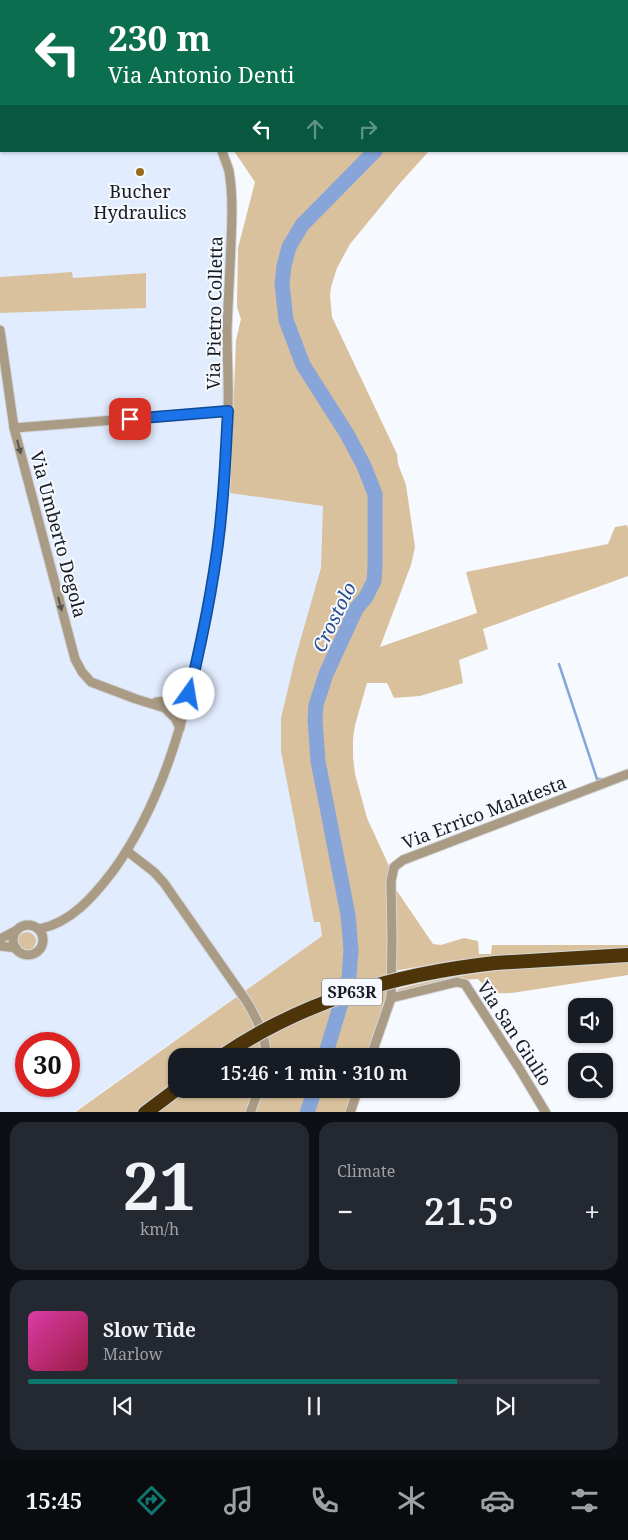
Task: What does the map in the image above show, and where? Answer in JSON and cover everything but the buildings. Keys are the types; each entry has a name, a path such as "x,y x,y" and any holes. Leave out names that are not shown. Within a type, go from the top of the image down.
{"highway":[{"name":"SP63R","path":"235,1048 255,1035 323,1002 357,990 412,976 495,964 628,955"},
{"path":"145,1112 156,1107 168,1097"}],"street":[{"name":"Via Pietro Colletta","path":"41,934 61,922 92,897 127,851 152,803 180,728 189,694 210,595 222,508 228,411 227,330 233,206 228,170 222,152"},
{"name":"Via Umberto Degola","path":"0,330 14,428 77,664 95,684 165,708 175,718 180,728"},
{"path":"14,428 228,411"},
{"name":"Via Umberto Degola","path":"148,702 178,700 189,694"},
{"name":"Via Errico Malatesta","path":"374,1048 390,998 391,881 394,867 412,856 628,774"},
{"path":"127,851 154,872 164,883 244,997 255,1015 263,1034 266,1048"},
{"path":"0,939 26,925 32,926 41,934 42,948 34,954 24,955 19,952 14,939 17,930"},
{"path":"0,946 16,948"},
{"name":"Via San Giulio","path":"390,998 457,982 465,984 546,1112"},
{"path":"250,1112 256,1098"},
{"path":"350,1112 355,1098"}],"shaded area":[{"path":"0,152 222,152 228,170 223,492 323,505 323,552 335,607 292,731 322,936 74,1112 0,1112"},
{"path":"235,152 428,152 350,244 337,268 330,296 332,317 397,454 398,464 406,485 415,547 411,565 380,647 477,613 466,572 608,544 615,527 627,525 628,576 483,629 488,649 459,660 463,683 420,696 394,698 387,683 367,683 353,739 355,774 367,818 389,866 390,994 373,1048 168,1048 168,1098 354,1098 349,1112 75,1112 322,936 320,922 314,922 281,751 281,718 295,659 321,568 323,506 230,493 236,340 241,319 237,307 238,248 255,182"},
{"path":"72,272 73,278 146,273 146,308 0,313 0,277"},
{"path":"397,891 433,944 441,945 464,938 478,941 479,954 491,954 492,945 628,945 628,948 498,956 451,961 394,971 393,894"},
{"path":"27,932 33,935 36,941 33,947 27,950 21,947 18,941 21,935"},
{"path":"628,961 628,975 512,993 493,992 478,979 459,980 397,992 398,989 426,982 483,973"}],"waterway":[{"name":"Crostolo","path":"327,1048 349,977 351,950 348,915 318,761 315,720 316,705 326,674 356,609 366,597 374,581 375,494 364,466 347,434 303,365 286,320 282,284 289,247 302,225 374,152"},
{"path":"559,664 597,779 603,779"},
{"name":"Crostolo","path":"307,1112 312,1098"}],"place":[{"name":"Bucher Hydraulics","path":"140,172"}],"route":[{"path":"130,419 228,411 222,508 209,605 189,694"}]}
